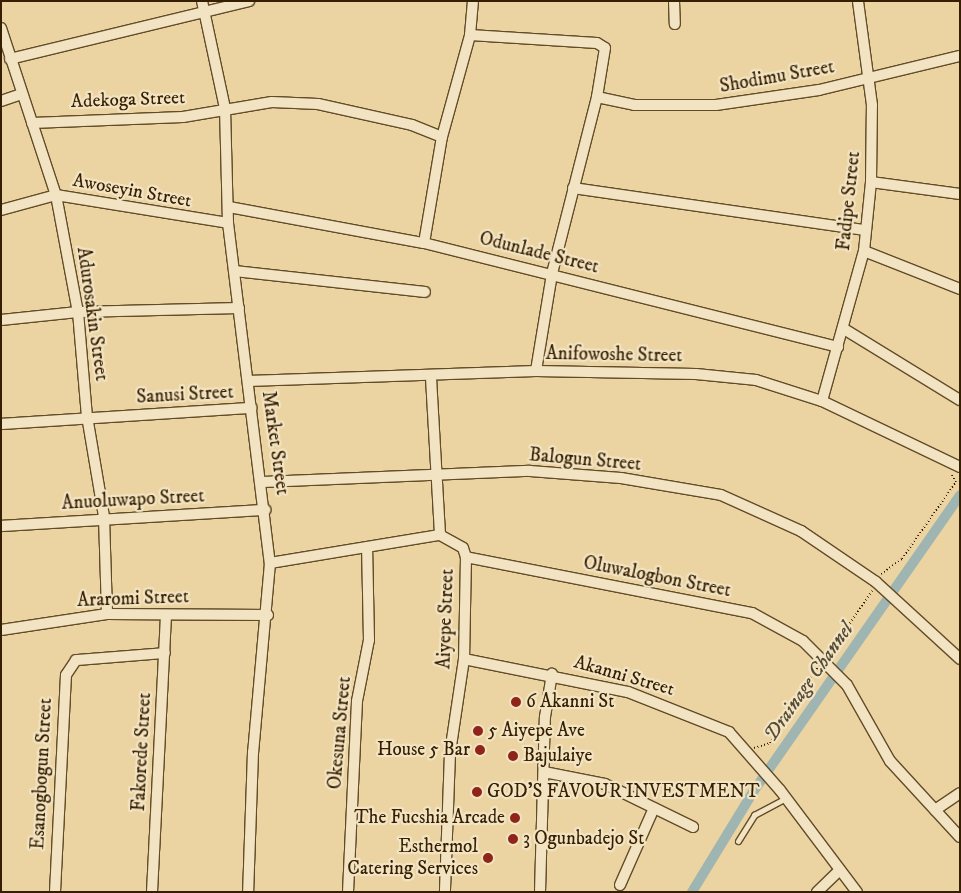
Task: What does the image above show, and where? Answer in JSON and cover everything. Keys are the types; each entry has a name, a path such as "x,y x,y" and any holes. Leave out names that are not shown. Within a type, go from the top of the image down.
{"street":[{"path":"10,58 204,6 249,1"},
{"path":"424,243 442,137 470,35 473,1"},
{"path":"674,1 675,24"},
{"name":"Fadipe Street","path":"822,401 844,329 864,251 871,182 869,77 858,1"},
{"name":"Market Street","path":"204,6 225,108 228,223 251,408 263,482 270,562 268,615 253,752 248,892"},
{"name":"Adurosakin Street","path":"1,28 21,94 56,195 78,312 87,416 104,517 107,614"},
{"path":"470,35 602,43 597,98 552,274 536,371"},
{"name":"Shodimu Street","path":"597,98 634,105 716,106 869,77 960,56"},
{"path":"1,101 21,94"},
{"name":"Adekoga Street","path":"32,123 183,117 225,108 272,102 318,104 412,125 442,137"},
{"path":"871,182 960,194"},
{"path":"573,188 865,230"},
{"name":"Awoseyin Street","path":"1,210 56,195 228,223"},
{"name":"Odunlade Street","path":"228,206 424,243 838,347"},
{"path":"864,251 960,289"},
{"path":"235,270 425,292"},
{"path":"1,320 78,312 239,308"},
{"path":"844,329 960,400"},
{"name":"Anifowoshe Street","path":"248,380 431,378 536,371 713,376 756,380 822,401 960,467"},
{"path":"270,562 440,535 433,478 431,378"},
{"name":"Sanusi Street","path":"1,424 87,416 251,408"},
{"name":"Balogun Street","path":"263,482 433,478 530,471 621,478 721,495 802,531 877,583 960,658"},
{"name":"Anuoluwapo Street","path":"1,526 104,517 266,510"},
{"name":"Aiyepe Street","path":"440,535 456,541 466,558 464,659 450,753 445,892"},
{"name":"Okesuna Street","path":"348,892 357,701 370,640 367,547"},
{"name":"Oluwalogbon Street","path":"466,558 752,613 803,641 847,685 890,761 960,838"},
{"name":"Araromi Street","path":"1,630 107,614 268,615"},
{"name":"Fakorede Street","path":"152,892 166,615"},
{"name":"Esanogbogun Street","path":"55,892 64,689 76,660 165,653"},
{"name":"Akanni Street","path":"464,659 552,674 681,710 729,732 749,752 783,794 839,871 858,892"},
{"path":"540,892 544,772 552,674"},
{"path":"544,772 605,784 693,828"},
{"path":"935,810 960,793"},
{"path":"620,885 654,808"},
{"path":"816,892 839,871"}],"lane":[{"path":"738,841 754,815 783,794"}],"path":[{"path":"749,752 770,743 824,662 865,607 877,583 902,559 956,482 944,460"}],"waterway":[{"name":"Drainage Channel","path":"692,892 753,792 960,495"}],"place":[{"name":"6 Akanni St","path":"516,702"},
{"name":"5 Aiyepe Ave","path":"478,731"},
{"name":"House 5 Bar","path":"480,750"},
{"name":"Bajulaiye","path":"513,756"},
{"name":"GOD'S FAVOUR INVESTMENT","path":"477,792"},
{"name":"The Fucshia Arcade","path":"515,818"},
{"name":"3 Ogunbadejo St","path":"513,839"},
{"name":"Esthermol Catering Services","path":"488,858"}]}
